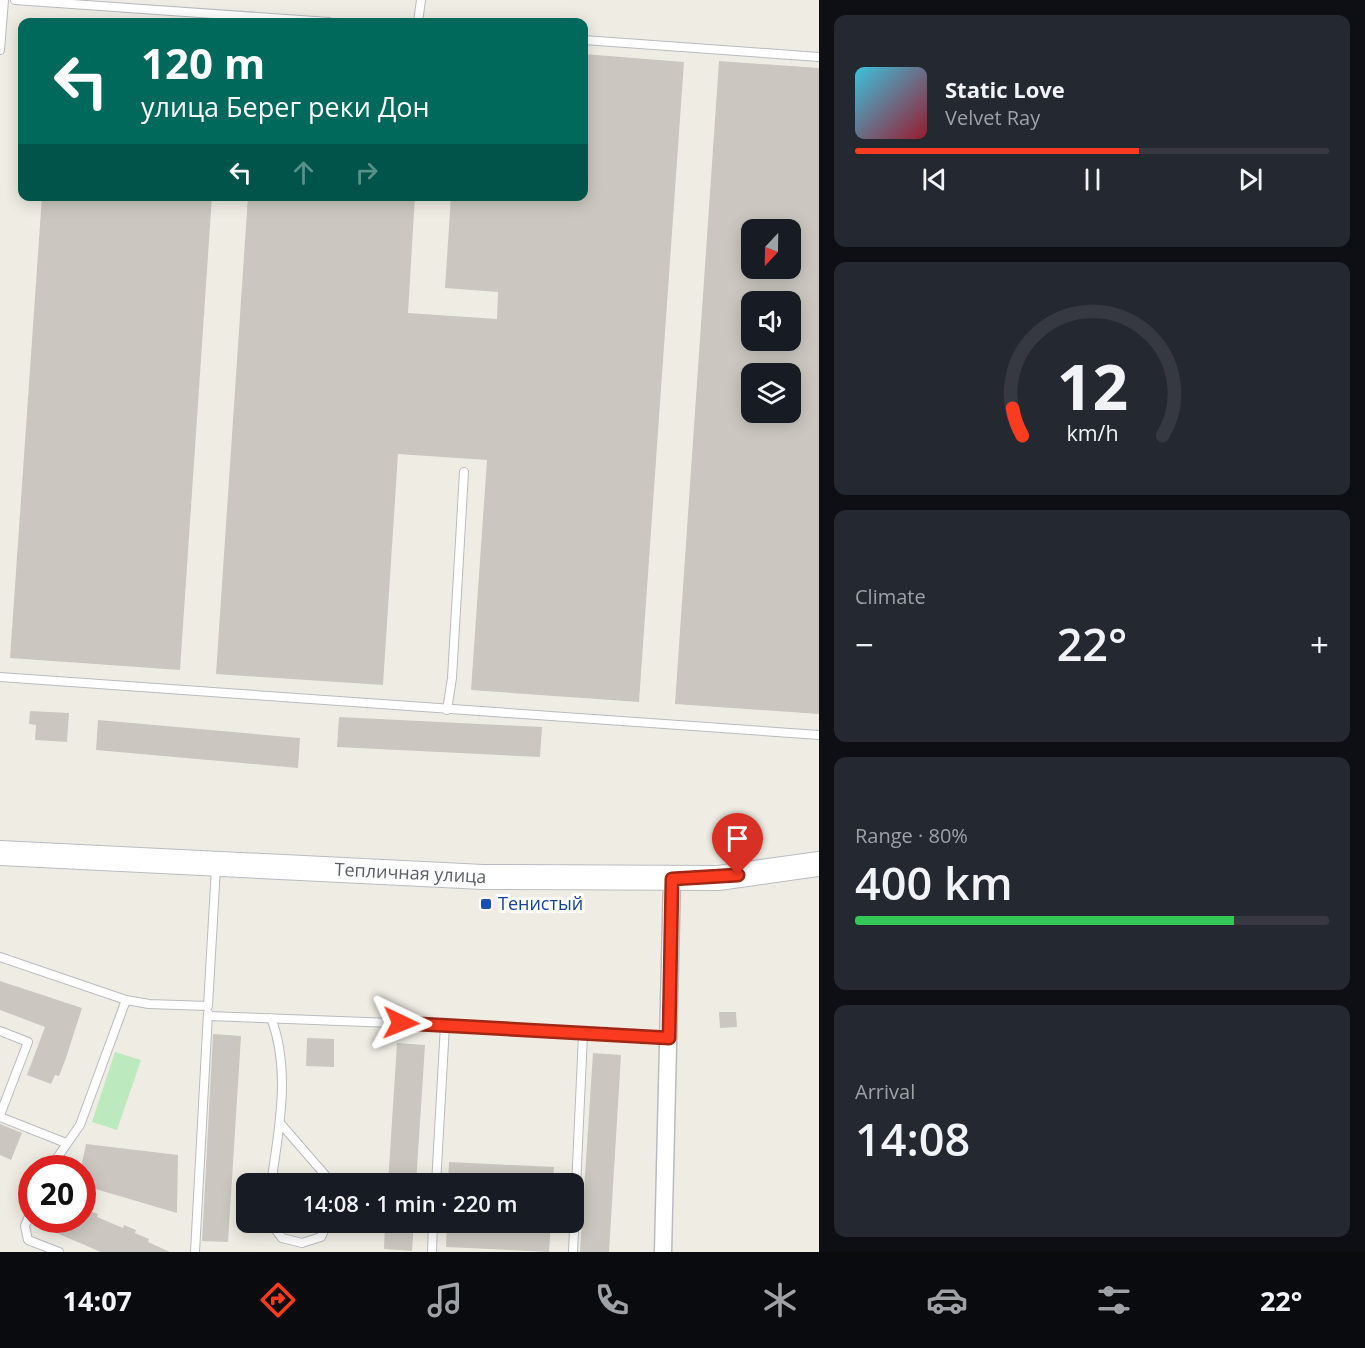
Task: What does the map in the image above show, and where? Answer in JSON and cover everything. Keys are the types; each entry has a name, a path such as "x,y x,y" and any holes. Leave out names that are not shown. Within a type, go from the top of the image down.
{"street":[{"name":"Тепличная улица","path":"0,853 483,877 718,878 819,864"},
{"path":"663,1252 672,879"}],"lane":[{"path":"0,50 3,0"},
{"path":"15,0 272,18"},
{"path":"419,18 421,0"},
{"path":"588,40 819,57"},
{"path":"447,710 452,678 464,472"},
{"path":"0,677 819,735"},
{"path":"195,1252 216,863"},
{"path":"0,957 126,1000 149,1004 208,1006"},
{"path":"58,1155 80,1125 126,1000"},
{"path":"208,1016 445,1025 583,1035 669,1038"},
{"path":"271,1018 278,1036 282,1083 280,1122 273,1173"},
{"path":"437,1173 445,1025"},
{"path":"0,1031 28,1042 0,1116 66,1143"},
{"path":"573,1252 583,1035"},
{"path":"280,1122 323,1173"},
{"path":"26,1233 28,1240 59,1252"},
{"path":"278,1233 282,1238 302,1243 321,1237 323,1233"},
{"path":"432,1252 433,1233"}],"green space":[{"path":"115,1052 141,1060 117,1130 92,1122"}],"building":[{"path":"588,54 684,62 639,702 471,690 487,460 398,454 383,685 216,674 248,201 415,201 408,313 497,319 498,292 445,288 451,201 588,201"},
{"path":"719,61 819,68 819,714 675,704"},
{"path":"42,201 212,201 180,670 10,658"},
{"path":"30,711 69,713 67,742 35,740 36,725 29,724"},
{"path":"339,717 542,727 540,757 337,747"},
{"path":"98,720 300,738 298,768 96,750"},
{"path":"0,981 82,1008 59,1076 55,1075 51,1084 27,1075 45,1027 0,1010"},
{"path":"719,1012 736,1012 737,1027 720,1028"},
{"path":"213,1034 241,1036 228,1242 202,1241"},
{"path":"307,1038 334,1039 334,1067 306,1066"},
{"path":"397,1043 425,1045 417,1173 389,1173"},
{"path":"593,1053 621,1055 609,1252 580,1252 581,1233 584,1233 584,1191"},
{"path":"0,1124 22,1133 11,1160 0,1155"},
{"path":"86,1144 178,1155 177,1213 96,1189 96,1155 84,1155"},
{"path":"449,1162 554,1167 554,1173 448,1173"},
{"path":"96,1213 97,1217 123,1228 124,1225 136,1230 135,1233 149,1239 148,1242 170,1252 101,1252 56,1233 96,1233"},
{"path":"385,1233 413,1233 412,1251 384,1249"},
{"path":"447,1233 550,1233 549,1252 446,1247"}],"place":[{"name":"Тенистый","path":"486,904"}],"route":[{"path":"401,1023 583,1035 669,1038 672,879 738,875"}]}
